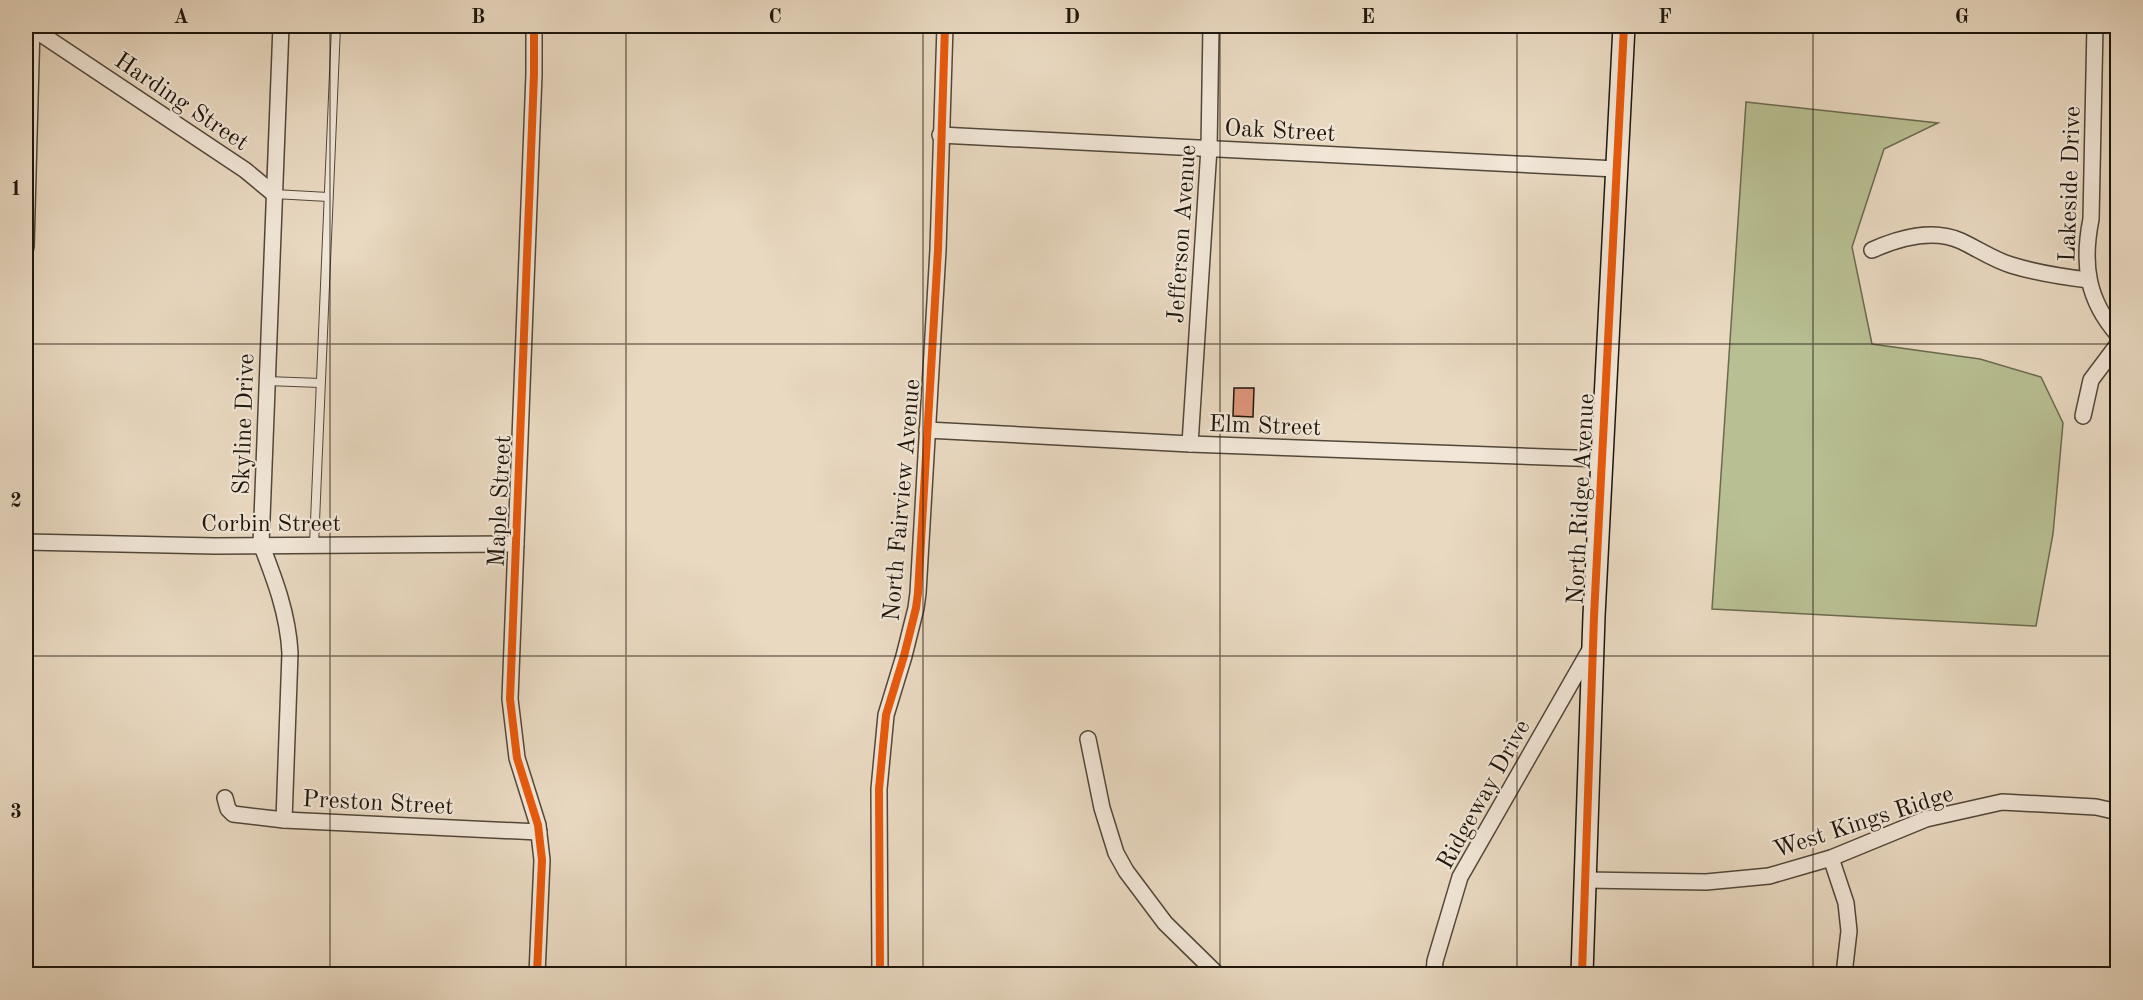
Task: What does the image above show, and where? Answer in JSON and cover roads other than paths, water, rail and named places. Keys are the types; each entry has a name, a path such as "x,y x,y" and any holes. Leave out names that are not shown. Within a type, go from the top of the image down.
{"street":[{"name":"Skyline Drive","path":"281,26 261,544 279,592 289,635 284,820"},
{"name":"Maple Street","path":"534,26 533,109 510,699 517,758 540,832 542,860 537,975"},
{"name":"North Fairview Avenue","path":"880,975 879,789 886,715 916,608 938,250 945,26"},
{"name":"Jefferson Avenue","path":"1190,444 1209,148 1211,26"},
{"name":"North Ridge Avenue","path":"1582,975 1602,459 1624,26"},
{"name":"Lakeside Drive","path":"2095,26 2091,219 2086,263 2095,301 2105,321 2118,335"},
{"name":"Harding Street","path":"32,27 245,170 274,194"},
{"path":"26,247 32,27"},
{"name":"Oak Street","path":"940,135 1616,169"},
{"path":"1872,250 1904,238 1937,236 1958,240 2009,265 2048,275 2089,280"},
{"path":"2083,416 2091,380 2118,344"},
{"name":"Elm Street","path":"927,430 1190,444 1602,459"},
{"name":"Corbin Street","path":"26,542 215,546 516,544"},
{"name":"Ridgeway Drive","path":"1434,975 1435,961 1460,877 1594,643"},
{"path":"1088,739 1102,808 1116,853 1126,871 1165,923 1217,975"},
{"name":"Preston Street","path":"225,798 228,809 233,814 284,820 540,832"},
{"name":"West Kings Ridge","path":"1586,880 1706,882 1769,876 1831,858 1926,819 2002,802 2096,807 2118,812"},
{"path":"1831,858 1846,903 1849,931 1844,974"}],"lane":[{"path":"314,545 336,26"},
{"path":"274,194 328,197"},
{"path":"267,381 320,384"}]}
